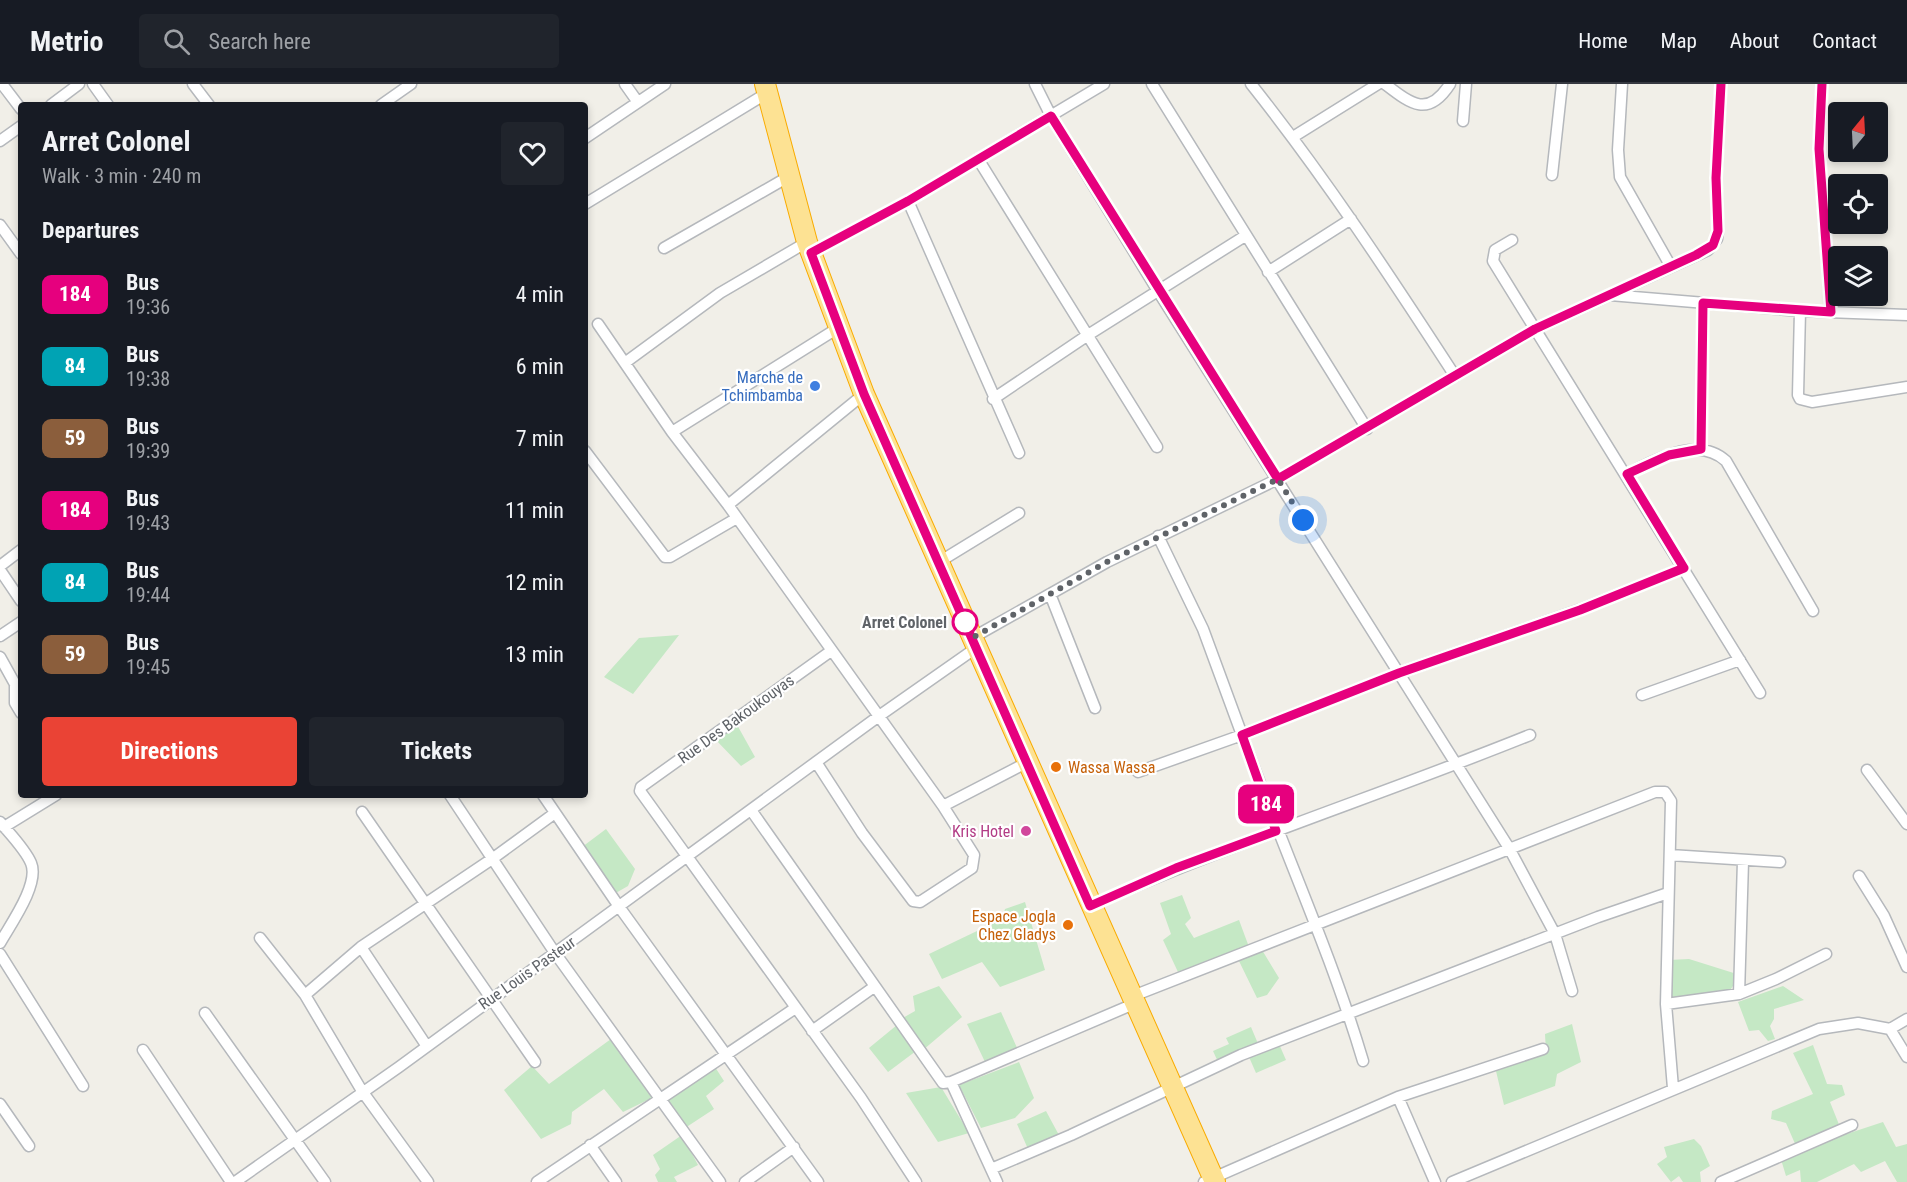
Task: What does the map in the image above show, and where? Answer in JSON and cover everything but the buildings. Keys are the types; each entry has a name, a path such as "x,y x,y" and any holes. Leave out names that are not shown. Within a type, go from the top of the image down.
{"highway":[{"path":"766,88 788,177 809,248 864,394 1090,906 1173,1087 1210,1181"}],"street":[{"path":"2,84 18,105"},
{"path":"55,102 79,84"},
{"path":"93,84 106,102"},
{"path":"193,84 206,102"},
{"path":"385,102 411,84"},
{"path":"626,84 637,101"},
{"path":"588,136 665,84"},
{"path":"1035,84 1051,116 1158,291 1509,848 1555,934 1572,990"},
{"path":"626,362 720,293 908,201 1104,84"},
{"path":"1152,84 1367,429"},
{"path":"1251,84 1293,137 1351,219 1455,376"},
{"path":"1293,137 1378,84"},
{"path":"1385,84 1413,103 1422,106 1432,104 1450,84"},
{"path":"1463,121 1466,84"},
{"path":"1552,175 1562,84"},
{"path":"1622,84 1618,150 1620,177 1670,265"},
{"path":"974,643 1050,594 1158,536 1278,479 1535,329 1708,249 1717,239 1716,178 1721,84"},
{"path":"1822,84 1819,149 1831,312"},
{"path":"588,202 766,88"},
{"path":"0,141 18,128"},
{"path":"978,159 1157,447"},
{"path":"664,248 788,177"},
{"path":"908,201 993,399 1019,453"},
{"path":"1268,272 1351,219"},
{"path":"0,225 18,250"},
{"path":"993,399 1088,335 1245,236"},
{"path":"1512,240 1495,250 1493,261 1627,474 1760,693"},
{"path":"1610,295 1800,311 1907,315"},
{"path":"1701,449 1703,303"},
{"path":"1800,311 1798,395 1800,399 1812,402 1907,387"},
{"path":"598,324 672,432 728,505 944,806 974,855 975,861 972,868 920,902 913,901 862,833 816,762"},
{"path":"672,432 838,328"},
{"path":"728,505 864,394"},
{"path":"1627,474 1669,455 1701,449 1719,455 1726,461 1813,611"},
{"path":"589,466 665,557 670,557 705,539 737,518"},
{"path":"939,562 1019,513"},
{"path":"1158,536 1203,629 1276,831 1315,923 1349,1014 1363,1061"},
{"path":"18,553 0,568 18,595"},
{"path":"1138,772 1242,735 1399,673 1580,610 1684,568"},
{"path":"1050,594 1095,708"},
{"path":"0,636 18,624"},
{"name":"Rue Louis Pasteur","path":"236,1182 620,908 974,643"},
{"name":"Rue Des Bakoukouyas","path":"686,858 640,791 641,787 831,651"},
{"path":"0,657 15,684 15,703 18,708"},
{"path":"1641,695 1740,660"},
{"path":"1090,906 1176,868 1458,764 1530,735"},
{"path":"944,806 1028,762"},
{"path":"1867,770 1907,824"},
{"path":"751,810 940,1081 945,1084 1134,999 1315,923 1409,889 1509,848 1665,792 1671,801 1666,1004 1673,1088"},
{"path":"0,943 30,887 33,876 31,863 2,824 50,798"},
{"path":"452,798 555,953 720,1182"},
{"path":"545,798 620,908 818,1182"},
{"path":"362,812 535,1062"},
{"path":"304,995 361,947 492,859 555,813"},
{"path":"1670,855 1780,862"},
{"path":"686,858 861,1098 916,1182"},
{"path":"1739,994 1743,861"},
{"path":"1859,876 1884,916 1907,967"},
{"path":"991,1169 1241,1055 1668,893"},
{"path":"260,938 304,995 362,1091 428,1182"},
{"path":"361,947 426,1045"},
{"path":"0,954 83,1086"},
{"path":"1666,1004 1739,994 1776,979 1826,954"},
{"path":"812,1031 874,987"},
{"path":"537,1182 794,1009"},
{"path":"205,1013 325,1182"},
{"path":"1452,1182 1819,1029 1858,1023 1890,1029 1907,1019"},
{"path":"1890,1029 1907,1057"},
{"path":"1210,1181 1398,1097 1544,1049"},
{"path":"143,1050 231,1182"},
{"path":"951,1082 997,1182"},
{"path":"1398,1097 1435,1182"},
{"path":"0,1104 30,1146"},
{"path":"1720,1182 1852,1125"},
{"path":"590,1145 616,1182"},
{"path":"745,1182 794,1147"}],"green space":[{"path":"679,635 633,694 604,677 639,638"},
{"path":"736,723 755,757 741,766 714,738"},
{"path":"606,829 635,869 628,886 614,894 582,847"},
{"path":"1182,895 1191,918 1185,924 1194,938 1239,920 1249,947 1178,972 1163,940 1171,934 1160,903"},
{"path":"1025,902 1045,970 1000,987 982,962 942,979 929,954 1002,919 1005,909"},
{"path":"1262,950 1279,978 1267,995 1257,998 1239,961"},
{"path":"1689,959 1740,975 1729,992 1670,1000 1669,960"},
{"path":"939,986 962,1017 923,1050 901,1019 915,1011 913,996"},
{"path":"1783,986 1804,1000 1774,1009 1774,1019 1770,1026 1775,1039 1768,1041 1759,1030 1749,1031 1738,1002"},
{"path":"1001,1012 1018,1050 985,1062 967,1024"},
{"path":"1572,1024 1581,1062 1557,1074 1555,1086 1504,1105 1496,1071 1546,1053 1545,1034"},
{"path":"897,1025 916,1051 888,1072 869,1048"},
{"path":"1251,1027 1259,1046 1219,1064 1213,1051 1229,1044 1226,1038"},
{"path":"611,1039 654,1097 623,1112 604,1089 572,1112 571,1124 541,1139 504,1090 532,1066 549,1084"},
{"path":"1279,1044 1286,1060 1256,1073 1249,1057"},
{"path":"1813,1045 1827,1084 1842,1085 1845,1095 1830,1102 1840,1127 1796,1146 1786,1123 1771,1119 1772,1111 1813,1094 1793,1053"},
{"path":"1019,1062 1034,1098 1015,1118 981,1128 959,1085"},
{"path":"715,1067 724,1081 706,1096 714,1109 685,1128 665,1099"},
{"path":"941,1087 969,1133 938,1142 906,1093"},
{"path":"1046,1111 1060,1137 1028,1149 1017,1124"},
{"path":"1883,1122 1896,1147 1907,1144 1907,1182 1897,1182 1885,1161 1861,1172 1854,1164 1817,1182 1801,1182 1800,1170 1786,1176 1780,1156"},
{"path":"682,1135 698,1165 674,1177 677,1182 658,1182 655,1175 660,1169 653,1155"},
{"path":"1694,1139 1701,1146 1710,1166 1700,1172 1701,1182 1683,1182 1679,1176 1671,1182 1657,1164 1667,1157 1664,1147"}],"bus line":[{"name":"184","path":"1721,84 1716,178 1718,231 1713,245 1535,329 1278,479 1158,291 1051,116 908,201 811,253 864,394 1090,906 1176,868 1276,831 1242,735 1399,673 1580,610 1684,568 1627,474 1669,455 1701,449 1703,303 1831,312 1819,149 1822,84"}],"place":[{"name":"Marche de Tchimbamba","path":"815,386"},
{"name":"Arret Colonel","path":"965,622"},
{"name":"Wassa Wassa","path":"1056,767"},
{"name":"Kris Hotel","path":"1026,831"},
{"name":"Espace Jogla Chez Gladys","path":"1068,925"}],"route":[{"path":"965,622 972,638 1107,562 1278,479 1303,520"}]}
